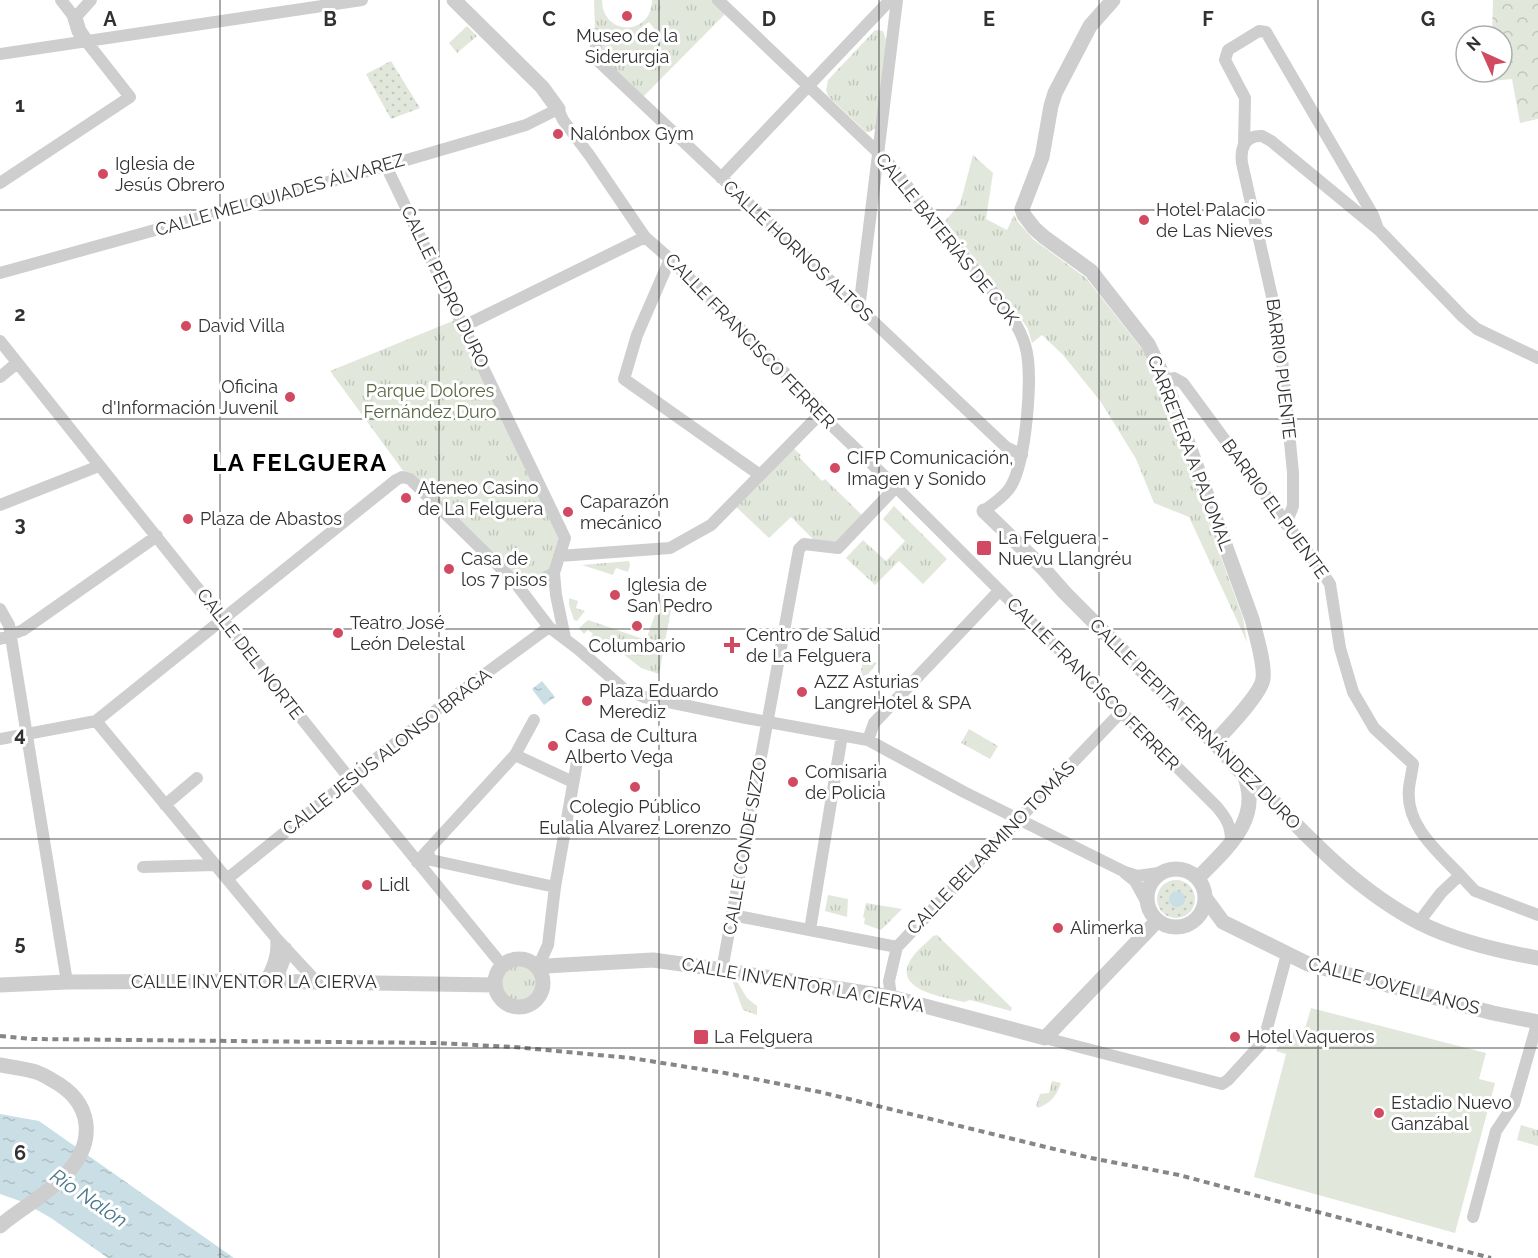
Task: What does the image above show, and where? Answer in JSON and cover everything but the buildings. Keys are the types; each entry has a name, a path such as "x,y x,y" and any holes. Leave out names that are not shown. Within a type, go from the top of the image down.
{"street":[{"path":"0,183 130,97 86,41 79,31 75,18 61,0"},
{"path":"75,18 91,0"},
{"path":"0,54 362,0"},
{"path":"454,0 542,87 558,109"},
{"name":"CALLE BATERÍAS DE COK","path":"718,0 879,153 1006,308 1019,328 1026,347 1029,384 1022,455 1011,486 999,501 984,511"},
{"path":"721,178 890,0"},
{"path":"860,309 897,0"},
{"name":"CARRETERA A PAJOMAL","path":"1113,0 1086,32 1055,93 1042,157 1022,208 1024,215 1039,233 1091,271 1148,344 1165,380 1252,619 1259,646 1263,681 1244,711 1214,743"},
{"name":"BARRIO PUENTE","path":"1244,145 1245,98 1225,60 1228,50 1259,31 1266,32 1373,215 1379,231"},
{"name":"CALLE HORNOS ALTOS","path":"596,34 596,59 1006,447 1022,455"},
{"name":"CALLE MELQUIADES ÁLVAREZ","path":"0,273 526,125 558,109"},
{"name":"CALLE FRANCISCO FERRER","path":"558,109 563,120 645,237 670,259 822,411 828,422 1217,807 1228,820 1231,842"},
{"name":"BARRIO PUENTE","path":"1286,524 1293,507 1293,473 1279,328 1242,163 1241,154 1247,139 1254,135 1271,141 1379,231 1477,329 1538,358"},
{"name":"CALLE PEDRO DURO","path":"386,166 565,538 559,556"},
{"path":"464,326 645,237"},
{"path":"670,259 637,335 624,379 760,475"},
{"name":"CALLE DEL NORTE","path":"0,341 350,779 502,965"},
{"path":"0,377 17,363"},
{"name":"BARRIO EL PUENTE","path":"1165,380 1174,378 1183,383 1330,585 1340,648 1353,692 1374,728 1413,764 1408,789 1414,821 1425,837 1460,875"},
{"path":"565,638 554,573 559,556 670,548 711,525 822,411"},
{"path":"0,505 99,466"},
{"path":"0,739 96,721 402,477 410,479 514,581 549,627 624,688 644,697 767,723 868,740 964,792 1125,872 1137,876 1174,868 1188,871 1198,878 1204,888 1206,899 1203,911 1191,924"},
{"name":"CALLE CONDE SIZZO","path":"722,970 799,549 804,544 838,548 896,487"},
{"name":"CALLE BATERÍAS DE COK","path":"996,522 999,501"},
{"name":"CALLE PEPITA FERNÁNDEZ DURO","path":"984,511 1244,775 1358,882 1419,922 1446,934 1511,953 1538,958"},
{"path":"5,637 23,630 157,536"},
{"path":"514,581 536,582 554,573"},
{"path":"868,740 874,723 999,591"},
{"path":"0,609 9,625 5,637 26,735 67,982"},
{"name":"CALLE JESÚS ALONSO BRAGA","path":"227,879 444,704 549,627"},
{"name":"CALLE BELARMINO TOMÁS","path":"891,997 889,981 897,947 1121,712"},
{"path":"417,862 515,754 534,720"},
{"path":"96,721 276,938 316,981"},
{"path":"810,930 842,735"},
{"path":"515,754 573,782"},
{"path":"563,965 550,954 549,945 555,887 577,762"},
{"path":"1198,878 1245,824 1251,804 1244,775"},
{"path":"165,805 197,778"},
{"path":"1251,804 1265,798 1271,800"},
{"path":"427,851 431,860 555,887"},
{"path":"429,877 431,867 438,861"},
{"path":"143,867 216,865"},
{"path":"1125,872 1135,881 1149,912 1165,926 1180,928 1191,924 1223,922"},
{"path":"1146,901 1149,885 1159,873"},
{"path":"1419,922 1441,893 1460,875 1475,891 1538,915"},
{"name":"CALLE JOVELLANOS","path":"1206,899 1223,922 1308,964 1493,1013 1538,1022"},
{"path":"732,915 897,947"},
{"path":"1157,921 1045,1038 1222,1084 1260,1045 1266,1032 1287,954"},
{"path":"276,938 277,981"},
{"path":"538,968 549,945"},
{"path":"277,981 290,954"},
{"path":"514,959 526,959 538,968 543,977 543,986 538,998 530,1005 518,1008 508,1005 498,996 494,985 496,975 502,965 514,959"},
{"name":"CALLE INVENTOR LA CIERVA","path":"538,968 653,960 891,997 1045,1038"},
{"name":"CALLE INVENTOR LA CIERVA","path":"543,986 554,976 594,965"},
{"name":"CALLE INVENTOR LA CIERVA","path":"5,983 316,981 494,985"},
{"path":"1473,1217 1496,1131 1514,1104 1538,1022"},
{"path":"0,1065 38,1072 61,1085 76,1098 87,1122 87,1136 67,1174 0,1226"}],"green space":[{"name":"Museo de la Siderurgia","path":"594,0 602,0 604,12 610,20 618,26 627,27 636,26 644,21 650,12 652,0 718,0 729,10 639,101 596,59","holes":["649,22 660,36 649,44 638,30"]},
{"path":"1493,0 1538,0 1538,119 1520,123 1513,84 1514,24 1492,24"},
{"path":"467,26 477,36 457,53 449,43"},
{"path":"875,30 883,31 886,40 877,127 866,132 828,96 826,90 828,80"},
{"path":"391,61 420,108 391,119 366,74"},
{"path":"973,155 993,173 986,219 1007,230 1014,215 1034,240 1086,278 1142,349 1158,384 1243,618 1247,642 1189,517 1154,503 1136,459 1101,402 1063,355 1042,335 1032,343 1028,329 1018,314 945,221 960,204"},
{"name":"Parque Dolores Fernández Duro","path":"460,318 565,538 557,567 524,582 404,472 330,371"},
{"path":"790,445 822,481 825,479 863,516 838,542 815,541 791,517 769,538 732,503"},
{"path":"894,506 947,559 923,584 899,561 875,585 846,558 863,540 886,561 905,541 883,519"},
{"path":"629,561 628,572 616,568 613,575 582,565"},
{"path":"662,595 673,599 659,674 641,668 608,642 602,648 589,639 593,634 588,630 584,634 579,628 588,620 646,640"},
{"path":"569,598 578,601 576,608 585,611 577,621 574,620"},
{"path":"864,659 877,663 869,673 862,677 861,670"},
{"path":"969,729 998,746 990,759 961,743"},
{"path":"1176,880 1183,881 1189,886 1194,892 1194,906 1189,912 1183,917 1176,918 1169,917 1163,912 1158,906 1157,899 1158,892 1163,886 1169,881"},
{"path":"828,895 848,899 847,917 825,911"},
{"path":"866,903 902,909 881,930 864,924"},
{"path":"937,935 1012,1008 1011,1011 970,1000 964,1002 946,998 915,986 909,979 907,971 910,961 933,936"},
{"path":"514,959 524,959 536,966 543,978 543,988 536,1000 524,1007 514,1007 499,996 495,988 495,978 506,963"},
{"path":"734,981 738,983 747,998 757,1006 757,1015 743,1010"},
{"name":"Estadio Nuevo Ganzábal","path":"1311,1008 1486,1053 1479,1079 1495,1083 1455,1233 1254,1177 1286,1054 1276,1051 1289,1028 1304,1032"},
{"path":"1052,1081 1061,1083 1052,1098 1038,1108 1036,1106 1040,1094 1049,1093"},
{"path":"1521,1125 1538,1130 1538,1146 1517,1140"}],"water":[{"path":"542,681 555,697 544,705 532,689"},
{"path":"1174,891 1180,891 1185,899 1183,905 1174,907 1169,902 1169,896"},
{"name":"Río Nalón","path":"0,1114 39,1121 234,1258 108,1258 51,1218 23,1202 0,1194"}],"railway":[{"path":"0,1036 32,1039 437,1043 514,1047 631,1058 725,1073 820,1092 1091,1158 1179,1175 1491,1258"}],"place":[{"name":"Museo de la Siderurgia","path":"627,16"},
{"name":"Nalónbox Gym","path":"558,134"},
{"name":"Iglesia de Jesús Obrero","path":"103,174"},
{"name":"Hotel Palacio de Las Nieves","path":"1144,220"},
{"name":"David Villa","path":"186,326"},
{"name":"Oficina d'Información Juvenil","path":"290,397"},
{"name":"CIFP Comunicación, Imagen y Sonido","path":"835,468"},
{"name":"Ateneo Casino de La Felguera","path":"406,498"},
{"name":"Caparazón mecánico","path":"568,512"},
{"name":"Plaza de Abastos","path":"188,519"},
{"name":"La Felguera - Nuevu Llangréu","path":"984,548"},
{"name":"Casa de los 7 pisos","path":"449,569"},
{"name":"Iglesia de San Pedro","path":"615,595"},
{"name":"Columbario","path":"637,626"},
{"name":"Teatro José León Delestal","path":"338,633"},
{"name":"Centro de Salud de La Felguera","path":"732,645"},
{"name":"AZZ Asturias LangreHotel & SPA","path":"802,692"},
{"name":"Plaza Eduardo Merediz","path":"587,701"},
{"name":"Casa de Cultura Alberto Vega","path":"553,746"},
{"name":"Comisaria de Policia","path":"793,782"},
{"name":"Colegio Público Eulalia Alvarez Lorenzo","path":"635,787"},
{"name":"Lidl","path":"367,885"},
{"name":"Alimerka","path":"1058,928"},
{"name":"La Felguera","path":"701,1037"},
{"name":"Hotel Vaqueros","path":"1235,1037"},
{"name":"Estadio Nuevo Ganzábal","path":"1379,1113"}],"district":[{"name":"LA FELGUERA","path":"300,463"}]}
